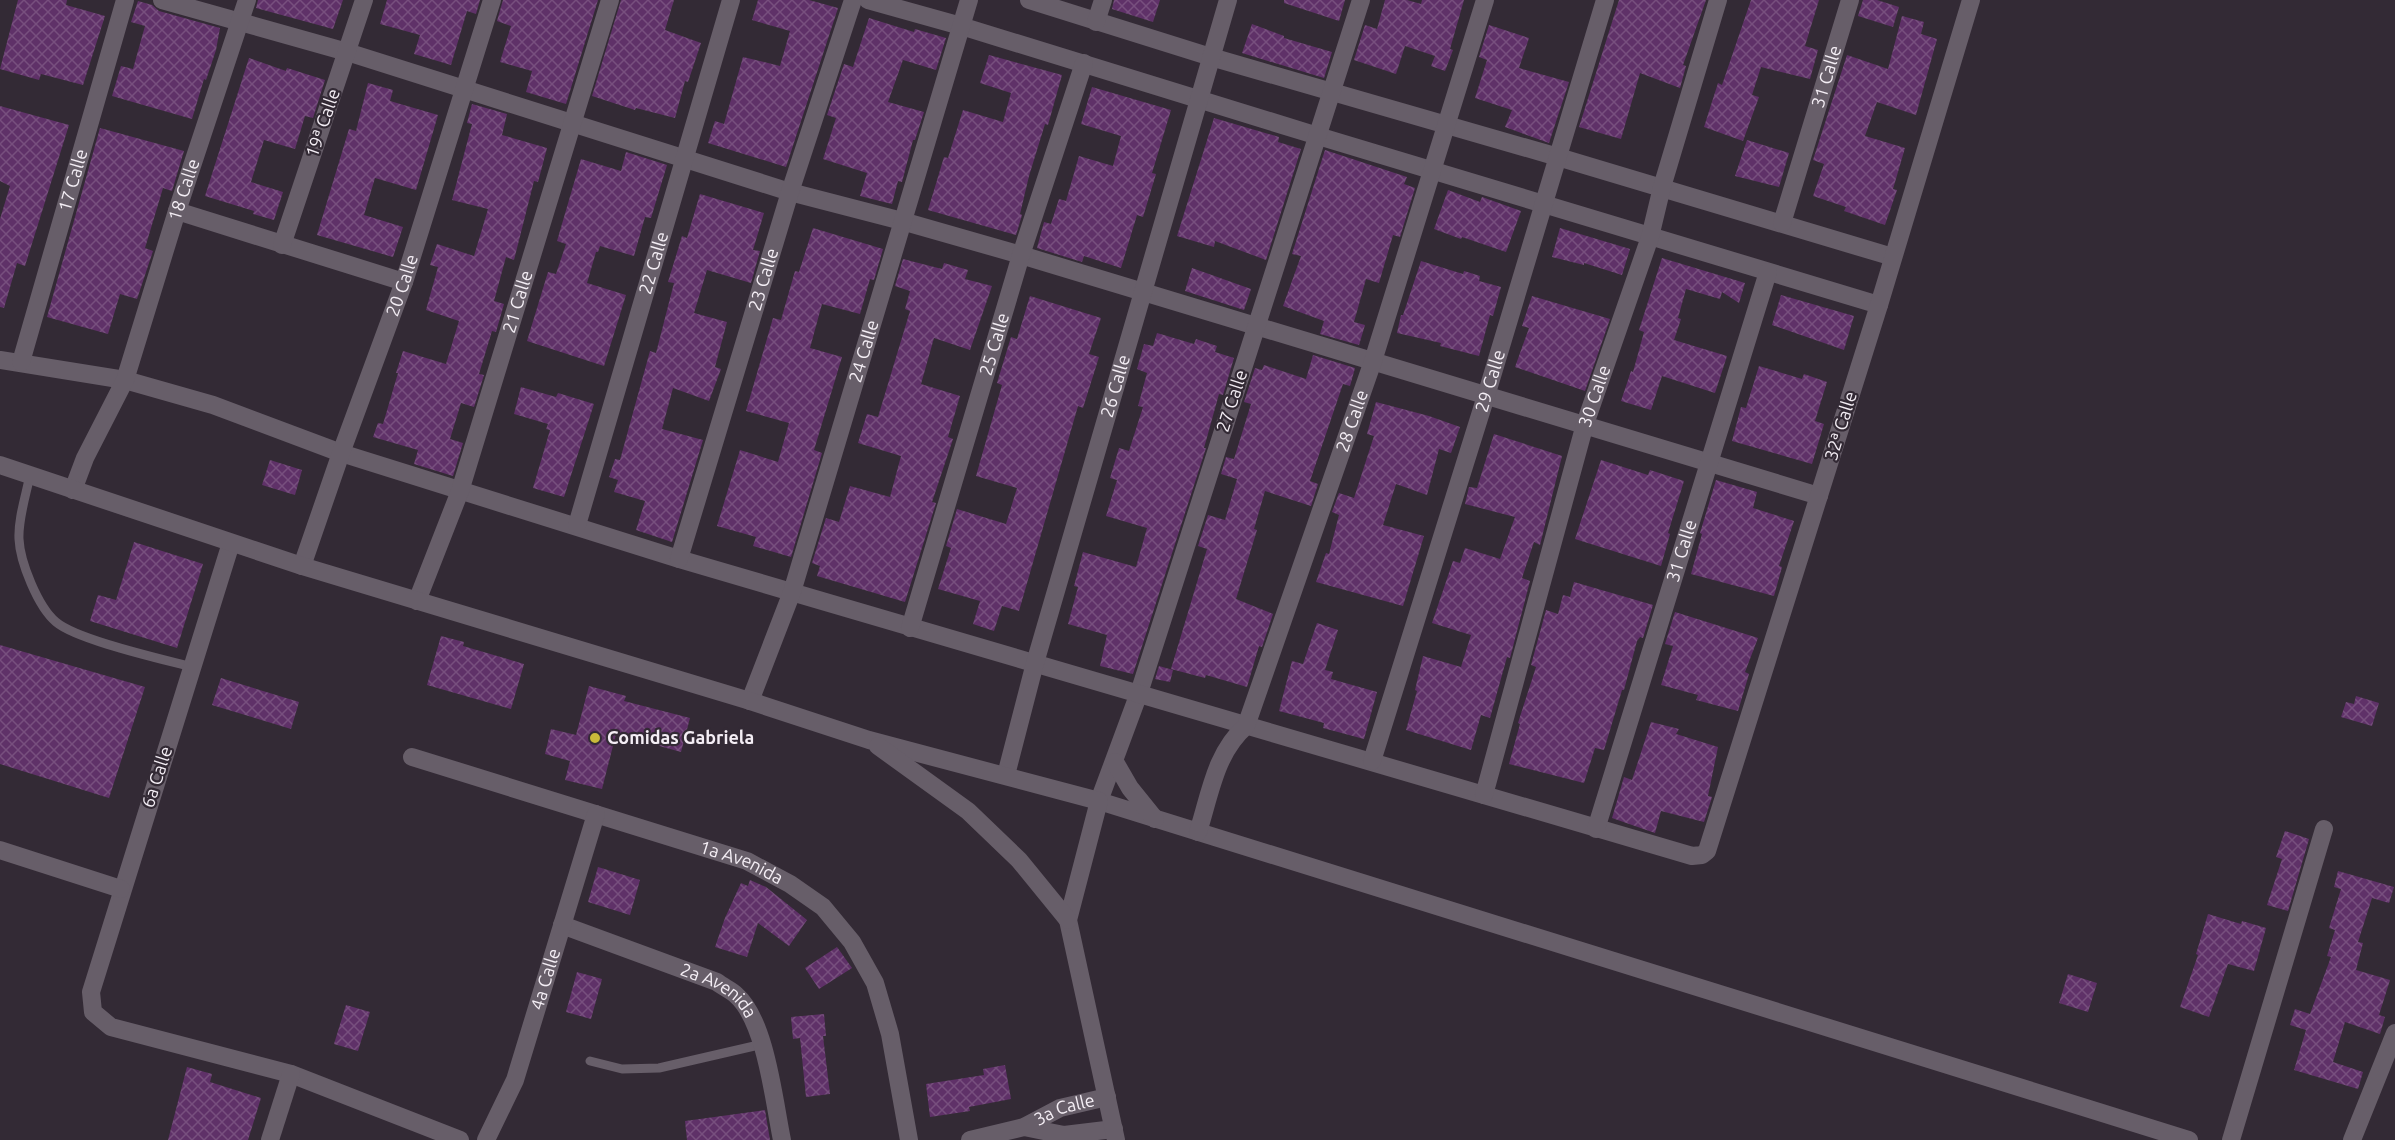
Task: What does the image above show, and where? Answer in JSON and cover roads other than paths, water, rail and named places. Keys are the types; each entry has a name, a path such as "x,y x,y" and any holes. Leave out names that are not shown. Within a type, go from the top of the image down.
{"street":[{"name":"17 Calle","path":"21,362 125,0"},
{"path":"162,0 347,52 790,192 902,220 1021,255 1819,496"},
{"name":"18 Calle","path":"74,490 85,458 125,380 177,211 247,0"},
{"name":"19ª Calle","path":"282,245 364,0"},
{"name":"20 Calle","path":"302,566 404,282 492,0"},
{"name":"21 Calle","path":"417,601 460,490 610,0"},
{"name":"22 Calle","path":"577,525 731,0"},
{"name":"23 Calle","path":"679,559 790,192 853,0"},
{"path":"868,0 962,26 1879,305"},
{"name":"24 Calle","path":"750,701 792,592 969,0"},
{"path":"1029,0 1210,57 1558,156 1893,257"},
{"path":"1096,22 1103,0"},
{"name":"26 Calle","path":"1006,775 1035,663 1228,0"},
{"name":"27 Calle","path":"1068,920 1099,801 1139,693 1361,0"},
{"name":"28 Calle","path":"1198,832 1212,780 1226,749 1235,735 1246,726 1373,361 1485,0"},
{"name":"29 Calle","path":"1372,761 1486,396 1605,0"},
{"name":"30 Calle","path":"1484,795 1586,424 1650,237 1662,187 1718,0"},
{"name":"31 Calle","path":"1782,223 1850,0"},
{"name":"32ª Calle","path":"1596,829 1692,856 1702,855 1707,851 1879,305 1971,0"},
{"name":"25 Calle","path":"910,628 1021,255 1084,63"},
{"path":"177,211 404,282"},
{"name":"31 Calle","path":"1596,829 1768,272"},
{"path":"0,360 125,380 213,405 341,453 577,525 679,559 1372,761 1596,829"},
{"path":"0,465 302,566 750,701 869,740 1099,801 2188,1140"},
{"name":"6a Calle","path":"231,543 121,889 91,992 93,1012 111,1027 291,1074"},
{"path":"869,740 968,811 1019,860 1068,920 1115,1135"},
{"name":"1a Avenida","path":"412,757 747,861 790,884 823,907 852,942 875,983 890,1034 909,1140"},
{"path":"1115,762 1130,788 1156,819"},
{"name":"4a Calle","path":"486,1140 515,1080 596,814"},
{"path":"2231,1140 2324,829"},
{"path":"0,850 121,889"},
{"name":"2a Avenida","path":"562,925 717,982 738,996 750,1014 763,1044 782,1140"},
{"path":"2352,1140 2395,1033"},
{"path":"270,1140 291,1074 460,1140"},
{"name":"3a Calle","path":"1036,1132 1060,1108 1107,1097"},
{"name":"3a Calle","path":"970,1140 1036,1132 1064,1135 1115,1135"}],"lane":[{"path":"30,475 19,538 25,565 44,608 57,623 79,634 192,667"},
{"path":"590,1061 622,1069 659,1068 763,1044"}],"place":[{"name":"Comidas Gabriela","path":"595,738"}]}
